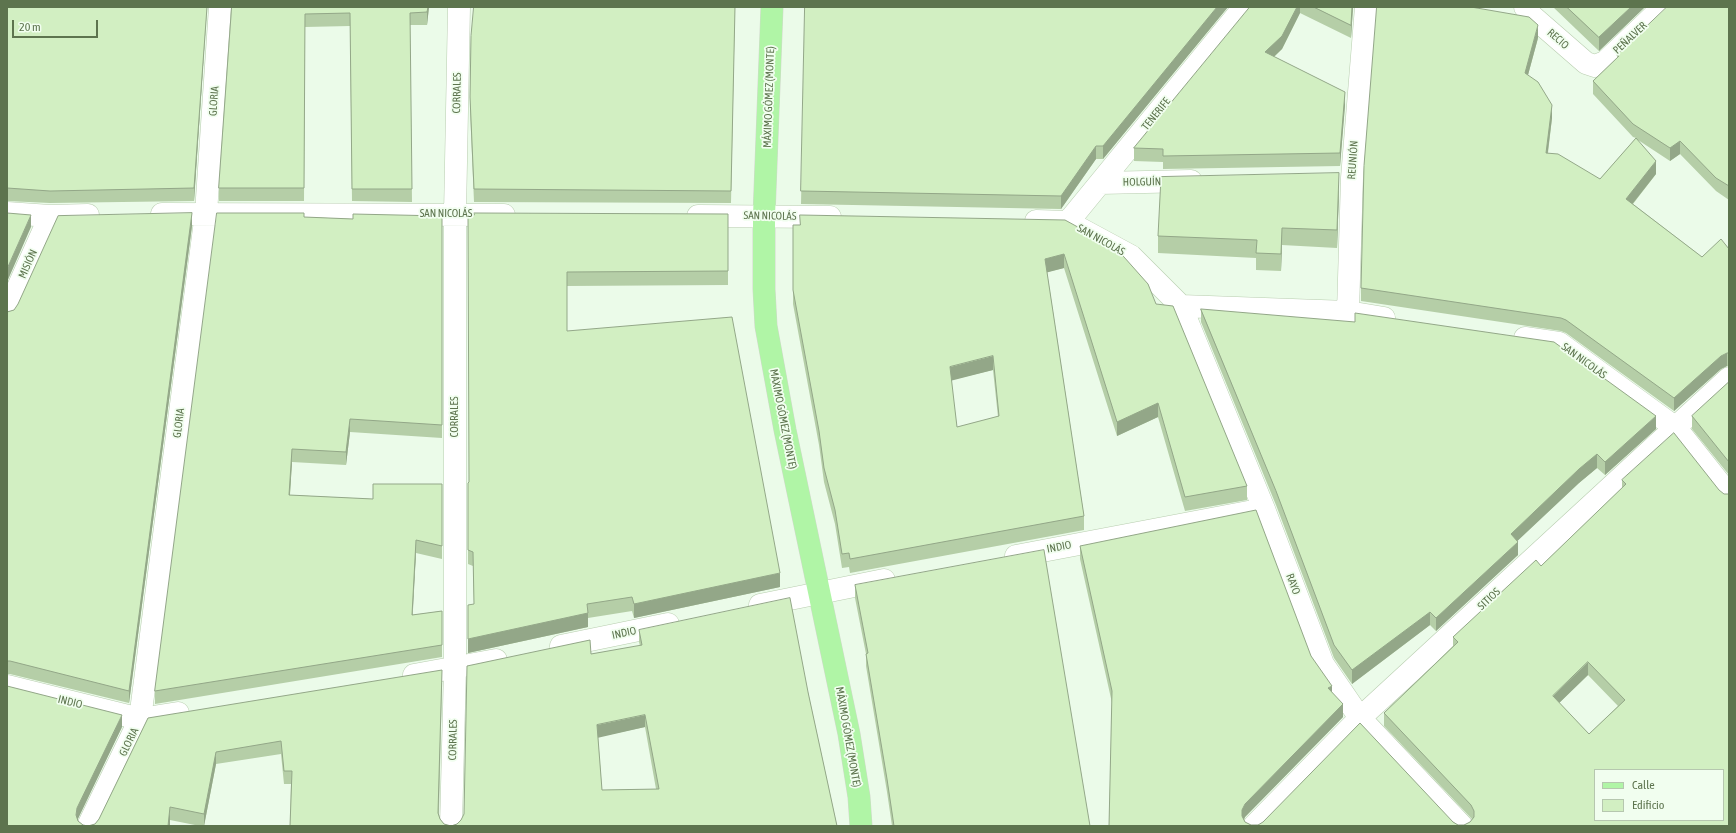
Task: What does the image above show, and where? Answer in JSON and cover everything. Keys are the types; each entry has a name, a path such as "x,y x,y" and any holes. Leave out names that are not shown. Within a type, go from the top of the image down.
{"main road":[{"name":"MÁXIMO GÓMEZ (MONTE)","path":"772,7 764,216 764,289 766,326 785,430 849,734 859,797 861,826"}],"street":[{"name":"GLORIA","path":"88,826 140,719 206,213 220,7"},
{"name":"CORRALES","path":"451,826 455,668 455,214 459,7"},
{"name":"TENERIFE","path":"1068,222 1244,7"},
{"name":"REUNIÓN","path":"1348,312 1344,178 1366,7"},
{"name":"RECIO","path":"1525,7 1532,16 1586,63 1595,66"},
{"name":"PEÑALVER","path":"1595,66 1605,62 1663,7"},
{"name":"HOLGUÍN","path":"1100,183 1210,181"},
{"path":"7,213 50,216 104,215"},
{"name":"SAN NICOLÁS","path":"144,214 526,215"},
{"name":"MISIÓN","path":"7,312 50,216"},
{"name":"SAN NICOLÁS","path":"677,216 854,218"},
{"name":"SAN NICOLÁS","path":"1013,220 1068,222 1131,256 1181,306"},
{"path":"1181,306 1348,312 1401,321"},
{"name":"RAYO","path":"1181,306 1264,509 1323,664 1360,718 1462,826"},
{"name":"SAN NICOLÁS","path":"1507,336 1559,343 1676,428 1729,495"},
{"name":"SITIOS","path":"1254,826 1360,718 1729,378"},
{"name":"INDIO","path":"998,559 1264,509"},
{"path":"741,609 818,592 904,576"},
{"name":"INDIO","path":"540,651 687,620"},
{"path":"392,679 517,655"},
{"name":"INDIO","path":"7,686 140,719 195,710"}],"building":[{"path":"7,7 207,7 194,188 50,191 7,188"},
{"path":"232,7 428,7 427,12 410,13 412,189 352,189 350,13 305,14 304,188 219,188"},
{"path":"474,7 735,7 731,191 474,189 470,97 471,36"},
{"path":"805,7 1217,7 1103,146 1096,146 1061,196 801,191"},
{"path":"1250,7 1297,7 1282,36 1265,52 1345,92 1340,153 1163,156 1163,149 1134,148"},
{"path":"1314,7 1352,7 1351,25"},
{"path":"1377,7 1471,7 1529,17 1538,25 1525,73 1538,82 1552,105 1546,153 1558,154 1600,179 1636,138 1656,161 1626,199 1702,257 1721,239 1729,249 1729,353 1721,356 1674,398 1566,320 1561,318 1361,288 1364,166"},
{"path":"1567,7 1631,7 1599,37"},
{"path":"1667,7 1729,7 1729,186 1716,178 1680,141 1670,148 1633,124 1593,81 1619,56 1617,55"},
{"path":"1339,173 1337,230 1282,228 1281,254 1256,253 1257,240 1158,236 1161,177"},
{"path":"7,213 31,215 7,269"},
{"path":"192,213 129,691 7,661 7,312 14,310 18,304 58,216"},
{"path":"217,213 304,213 304,217 353,219 353,214 442,216 442,425 350,419 346,452 292,449 289,495 373,499 373,484 442,484 442,546 416,540 412,615 442,611 442,645 155,691"},
{"path":"474,213 728,214 728,271 567,272 567,331 732,317 780,573 634,604 632,597 587,604 588,613 468,639 468,605 474,604 473,552 468,550 468,215 474,215"},
{"path":"800,215 1065,220 1116,248 1148,284 1156,304 1173,306 1247,486 1185,497 1158,403 1117,422 1064,254 1045,259 1084,516 850,559 849,553 842,554 835,510 824,468 819,431 793,290 793,225 800,225","holes":["993,356 999,416 957,427 950,367"]},
{"path":"1201,309 1355,322 1355,313 1554,342 1656,416 1605,462 1597,454 1579,469 1511,534 1518,542 1436,618 1430,612 1352,670 1334,645 1276,491"},
{"path":"1729,382 1729,462 1692,416"},
{"path":"1674,433 1719,490 1724,494 1729,494 1729,826 1109,826 1112,691 1080,546 1256,510 1311,656 1332,686 1328,688 1343,704 1245,804 1242,810 1242,816 1245,822 1251,825 1258,825 1263,822 1360,723 1453,822 1458,825 1464,825 1470,822 1474,817 1474,811 1471,805 1384,713 1458,642 1453,637 1536,560 1541,566 1626,484 1622,480","holes":["1588,662 1625,700 1589,734 1553,696"]},
{"path":"1044,550 1090,826 894,826 866,654 868,653 855,585"},
{"path":"790,598 808,692 837,826 451,826 457,824 464,814 467,666 590,640 591,654 642,645 639,630","holes":["645,715 659,789 602,790 597,725"]},
{"path":"442,670 438,813 444,824 451,826 290,826 292,771 284,771 281,741 216,752 204,814 170,807 168,826 88,826 95,824 99,819 148,718"},
{"path":"7,686 122,715 77,808 76,815 78,821 83,825 88,826 7,826"}]}
